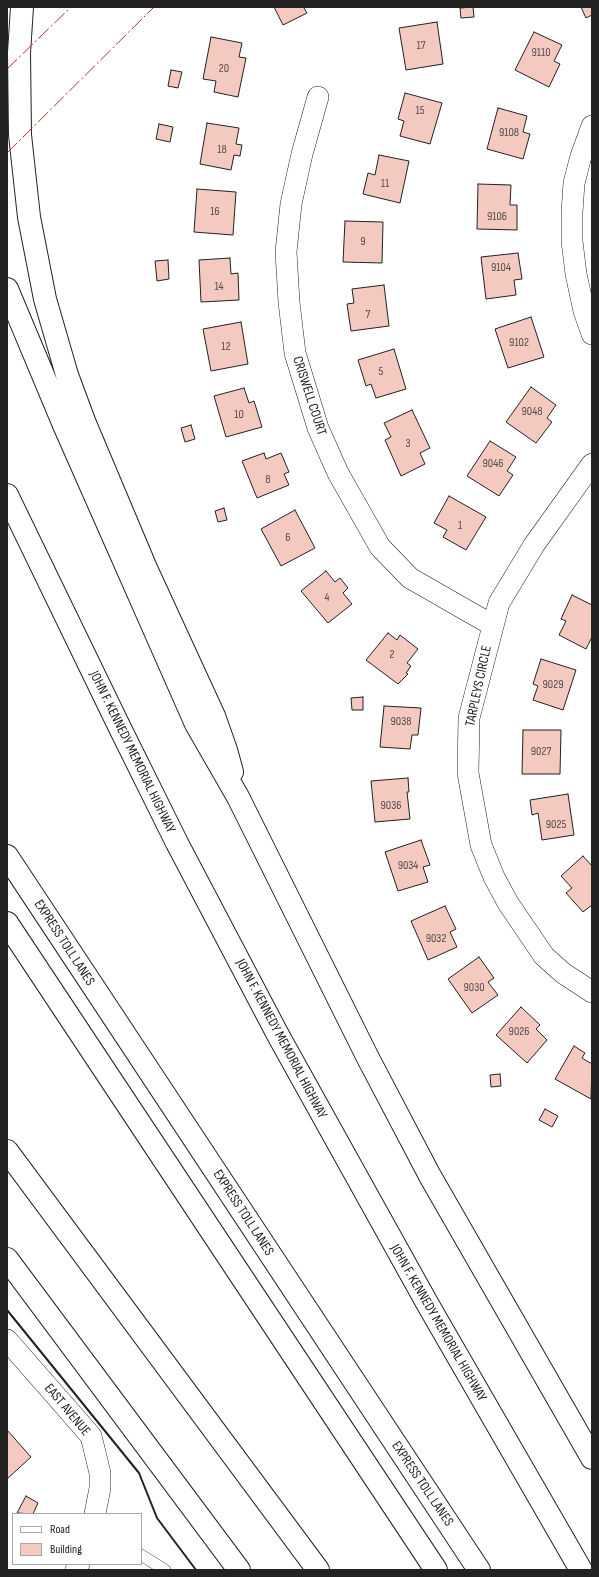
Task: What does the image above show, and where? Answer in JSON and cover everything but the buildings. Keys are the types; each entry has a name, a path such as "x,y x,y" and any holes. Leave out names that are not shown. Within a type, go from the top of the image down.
{"highway":[{"path":"22,7 19,53 20,134 29,217 45,299 67,375 84,421 145,566 214,716 226,750 238,797"},
{"path":"7,289 64,425 196,724 238,797 365,1051 430,1176 592,1458"},
{"name":"JOHN F. KENNEDY MEMORIAL HIGHWAY","path":"7,495 160,808 275,1028 423,1296 581,1570"},
{"name":"EXPRESS TOLL LANES","path":"7,856 479,1570"},
{"path":"7,923 436,1570"},
{"path":"7,1151 226,1444 318,1570"},
{"path":"7,1164 39,1195"},
{"path":"7,1259 239,1570"}],"street":[{"name":"CRISWELL COURT","path":"318,97 302,154 291,204 286,252 289,302 295,352 314,415 338,473 380,547 410,578 492,625"},
{"path":"592,126 574,183 572,226 576,274 584,311 592,334"},
{"name":"TARPLEYS CIRCLE","path":"592,464 511,580 499,603 492,625 469,718 468,773 481,845 494,877 508,903 544,956 563,973 592,992"},
{"name":"EAST AVENUE","path":"7,1340 91,1436 100,1473 100,1488 95,1513"}],"lane":[{"path":"142,1556 165,1570"}],"wall":[{"path":"7,1310 139,1473 157,1518 196,1570"}],"power":[{"path":"7,69 71,7"},
{"path":"7,153 154,7"}]}
